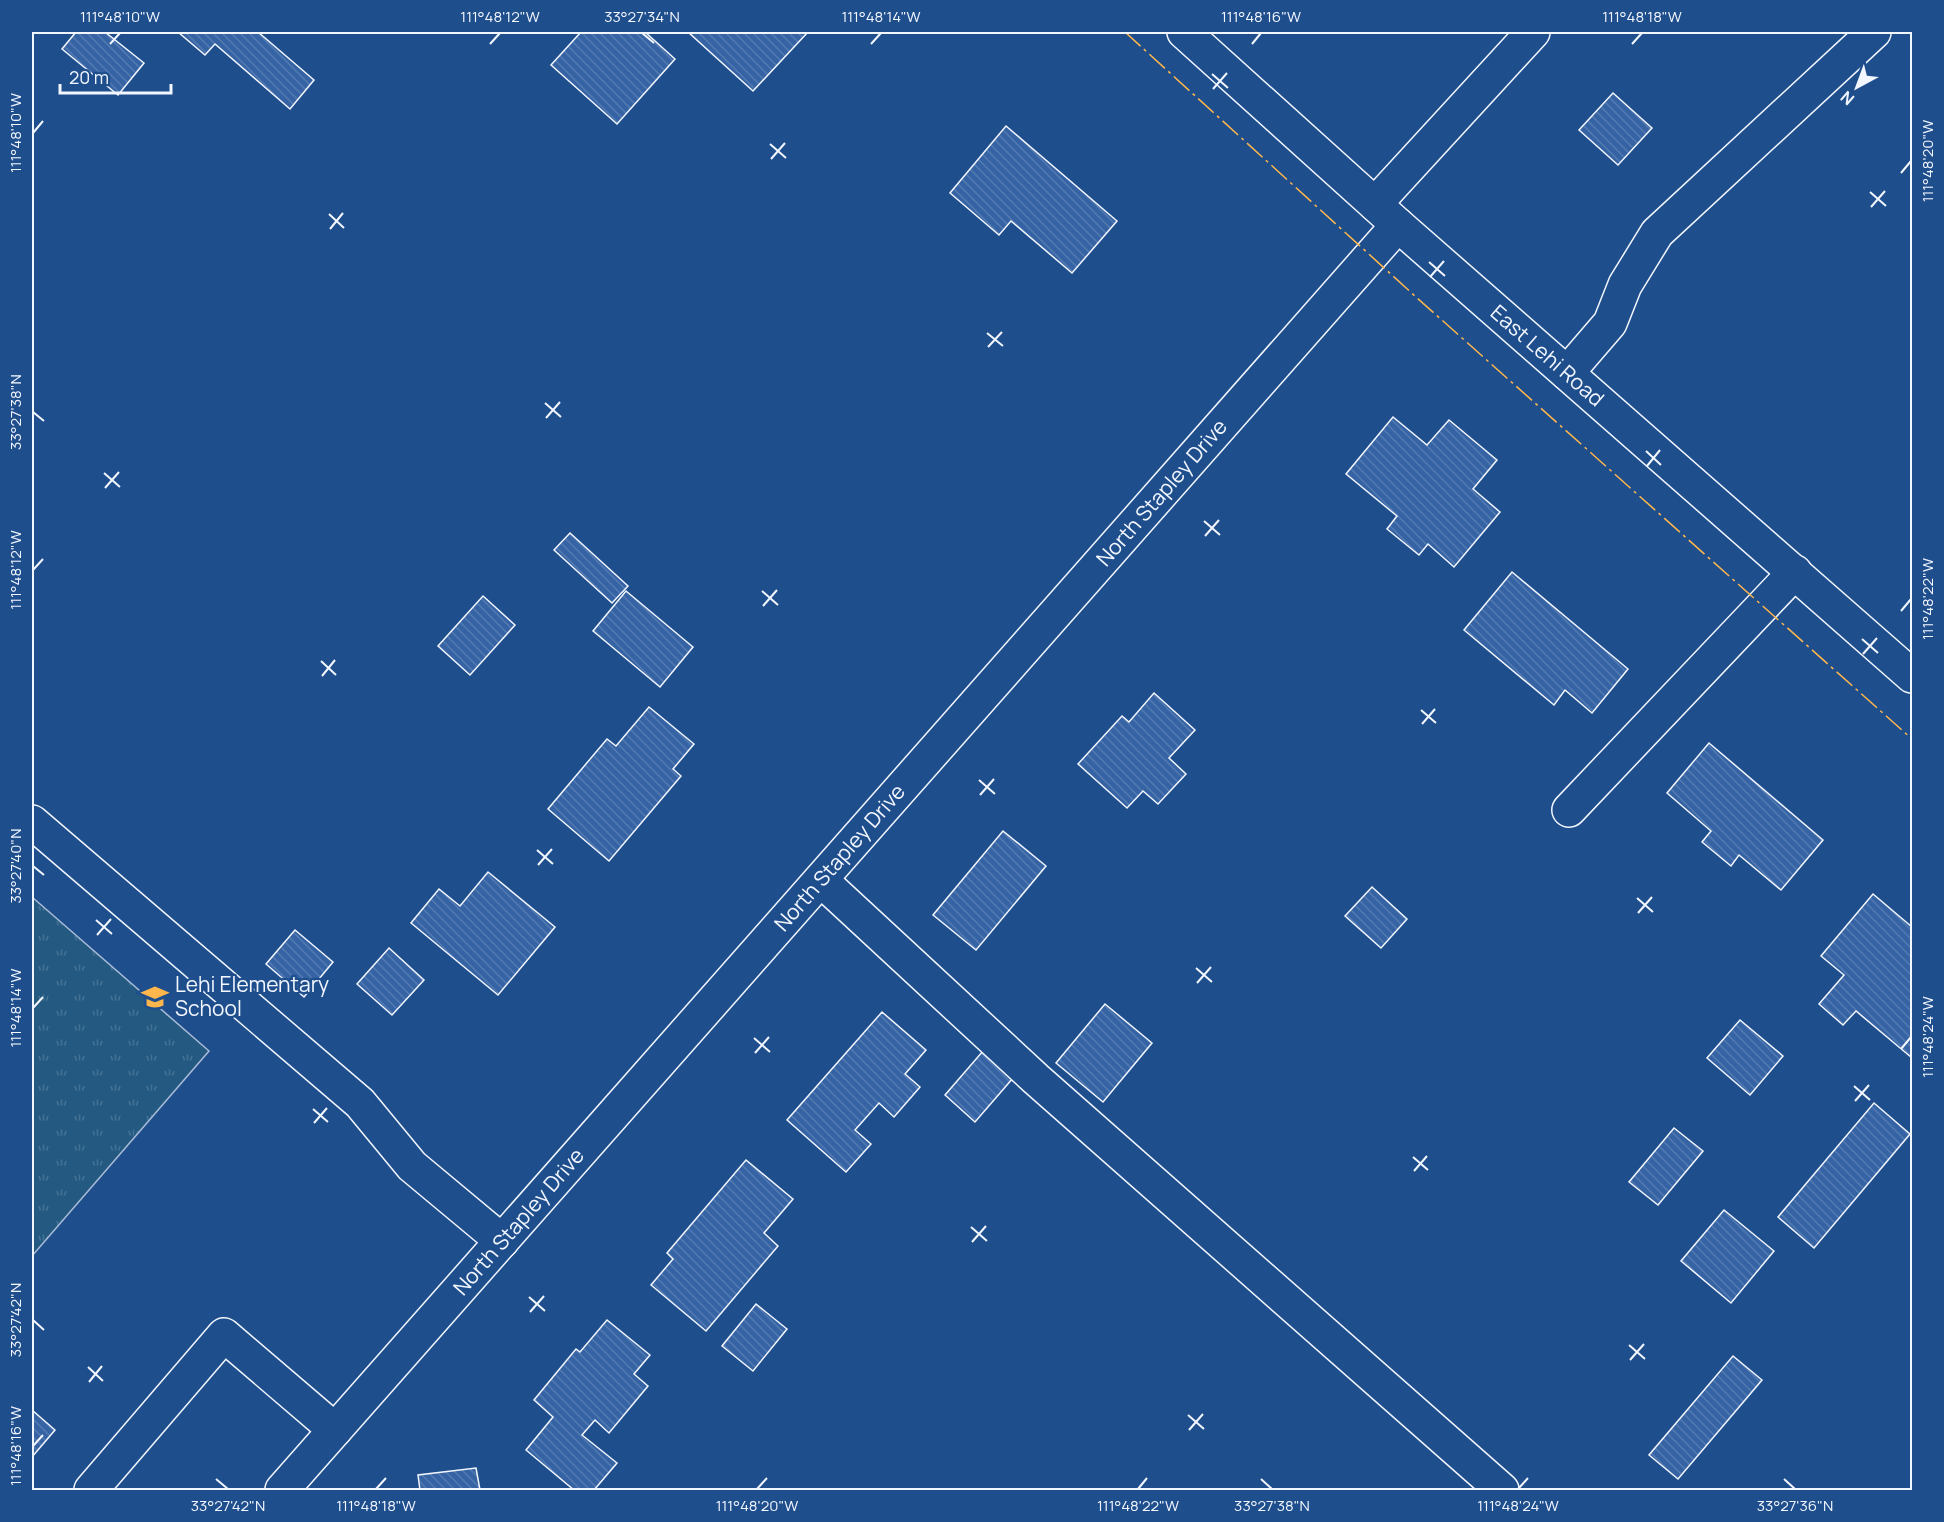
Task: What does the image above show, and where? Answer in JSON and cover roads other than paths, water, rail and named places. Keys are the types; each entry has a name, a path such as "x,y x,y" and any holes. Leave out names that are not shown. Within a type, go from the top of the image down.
{"street":[{"name":"East Lehi Road","path":"1185,32 1567,374 1912,676"},
{"name":"North Stapley Drive","path":"282,1491 821,880 1387,214 1533,32"},
{"path":"1567,374 1610,322 1624,285 1657,233 1874,32"},
{"path":"1569,810 1795,572"},
{"path":"32,822 360,1103 412,1166 502,1241"},
{"path":"821,880 1036,1079 1502,1491"},
{"path":"91,1491 224,1335 335,1430"}],"place":[{"name":"Lehi Elementary School","path":"155,997"}]}
